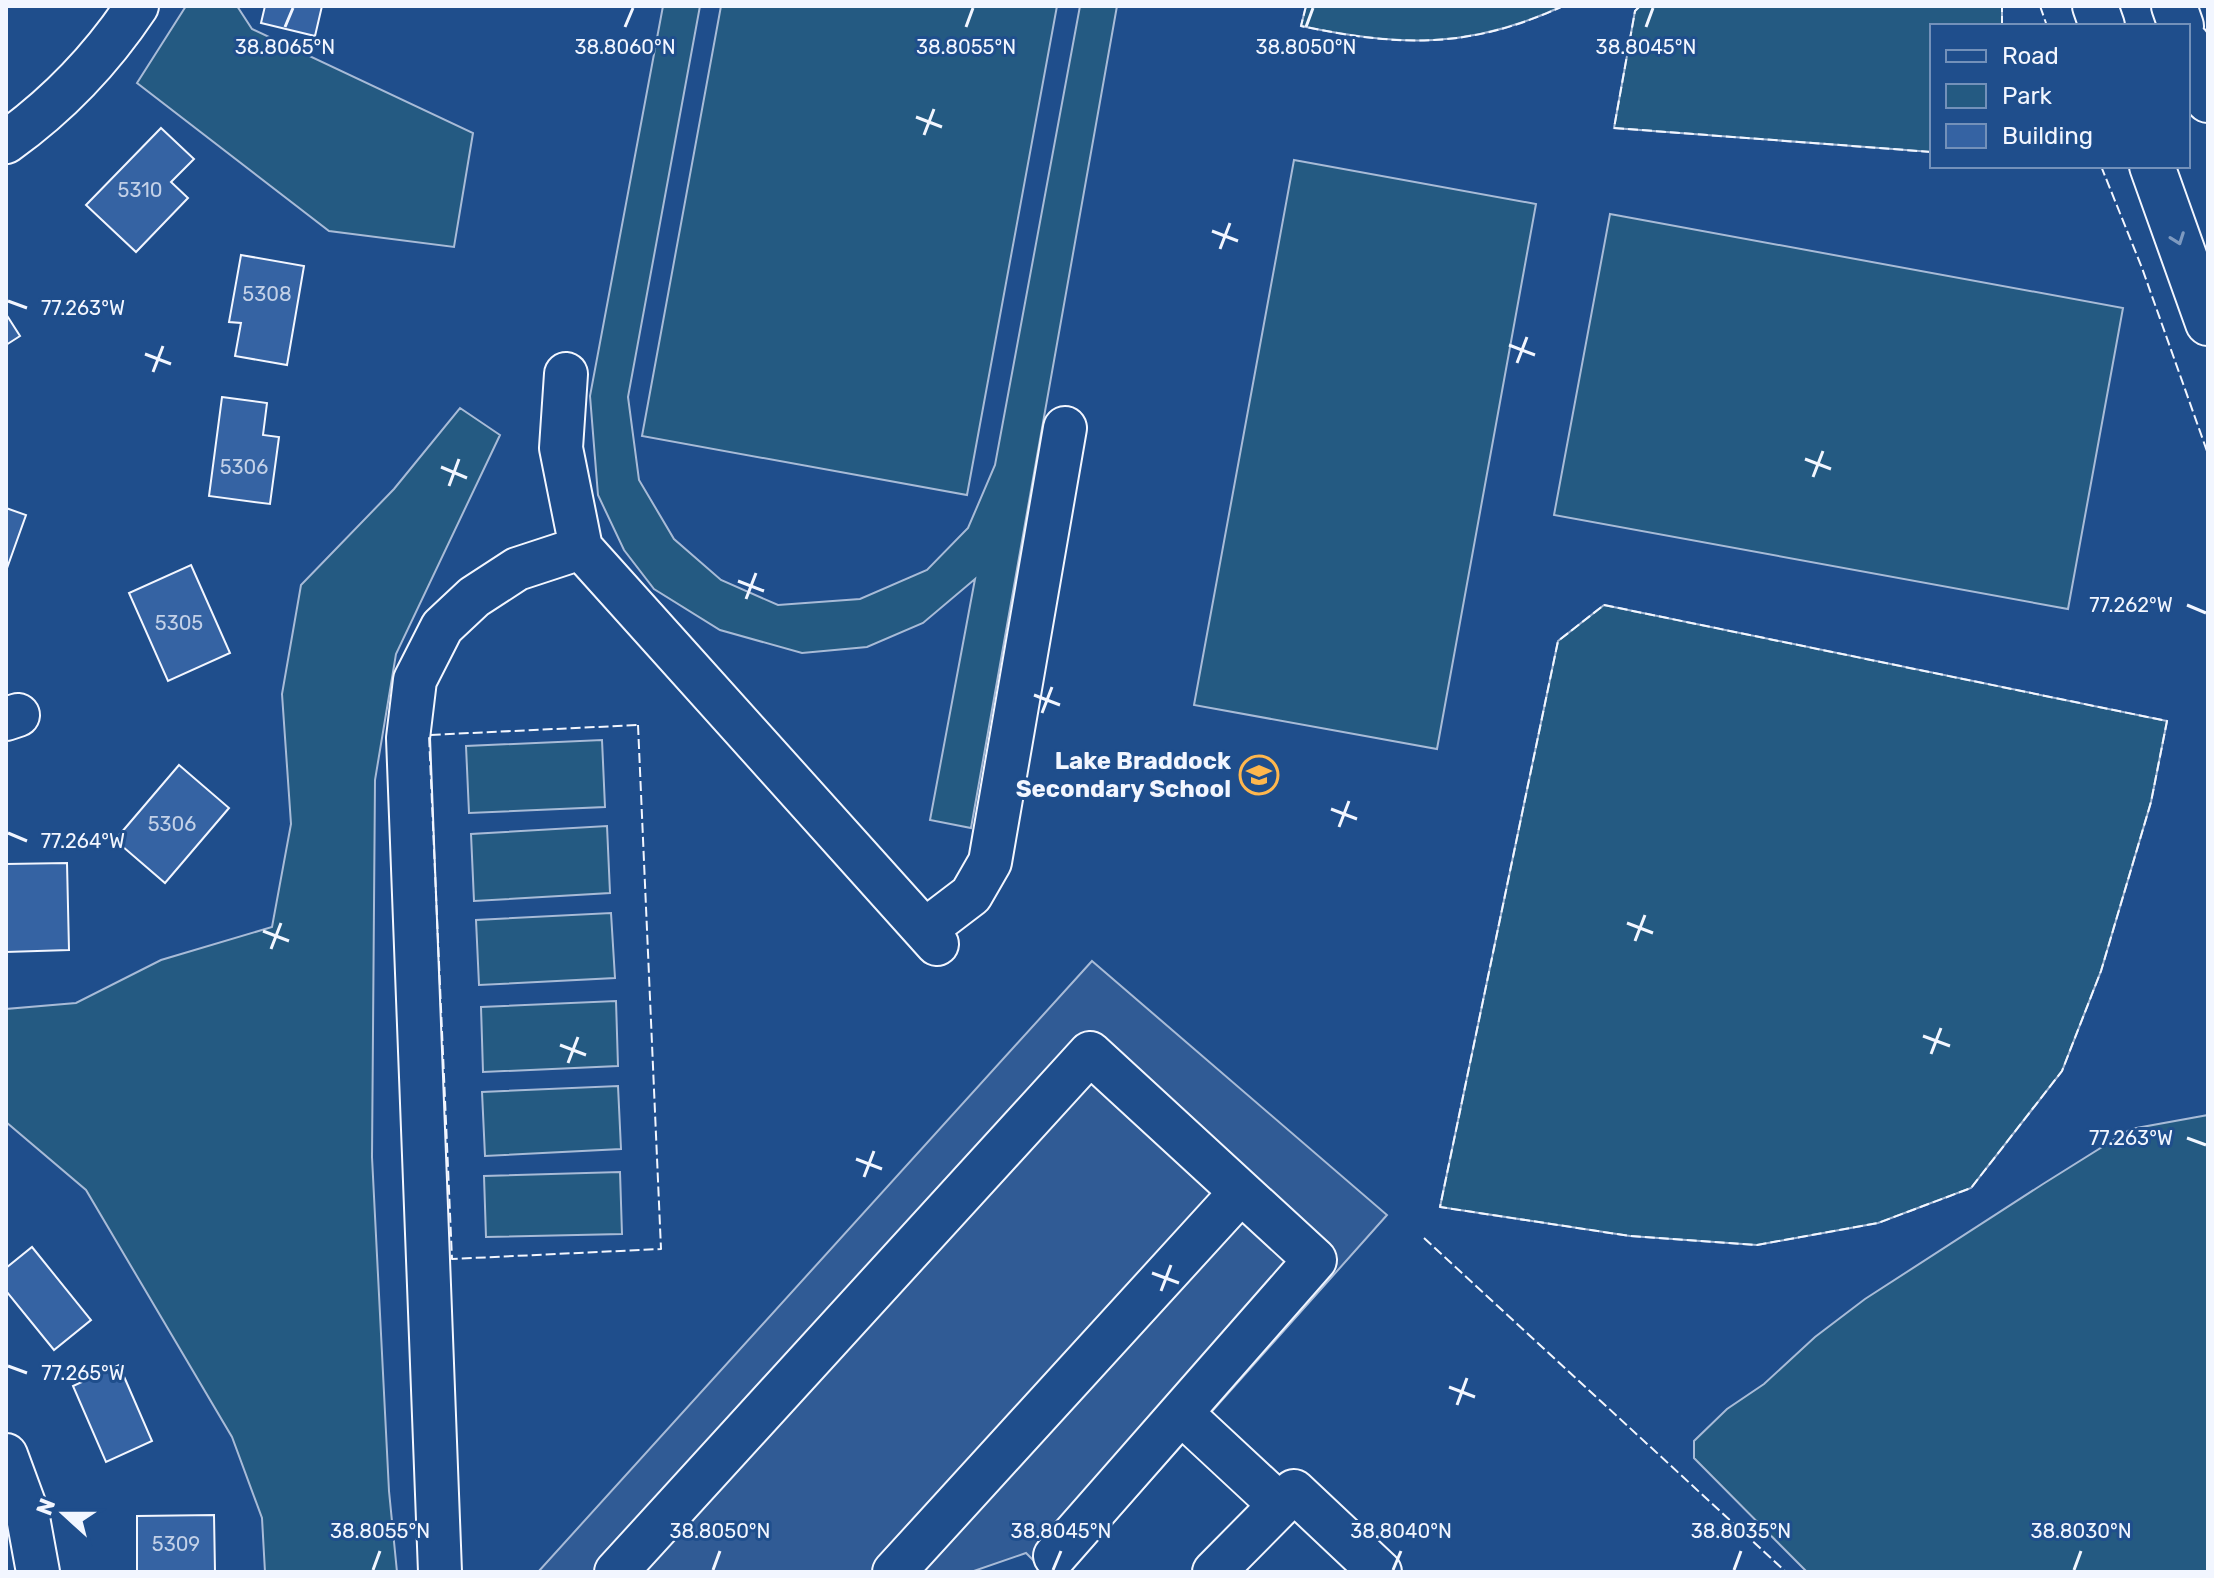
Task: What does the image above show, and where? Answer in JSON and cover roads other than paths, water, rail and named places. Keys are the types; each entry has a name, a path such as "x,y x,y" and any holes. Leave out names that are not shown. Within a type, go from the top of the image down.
{"main road":[{"path":"2190,50 2208,100"},
{"path":"2153,168 2208,323"}],"street":[{"path":"6,142 44,114 79,81 137,6"},
{"path":"566,374 561,448 581,548 931,937 971,895 990,862 1065,428"},
{"path":"440,1572 408,738 415,680 442,627 474,597 517,569 581,548"},
{"path":"616,1572 1090,1053 1315,1260 1055,1556"},
{"path":"894,1572 1241,1192"},
{"path":"1181,1413 1280,1505"},
{"path":"6,1455 27,1512 38,1572"},
{"path":"1214,1572 1294,1491 1380,1572"}],"place":[{"name":"Lake Braddock Secondary School","path":"1259,775"}]}
